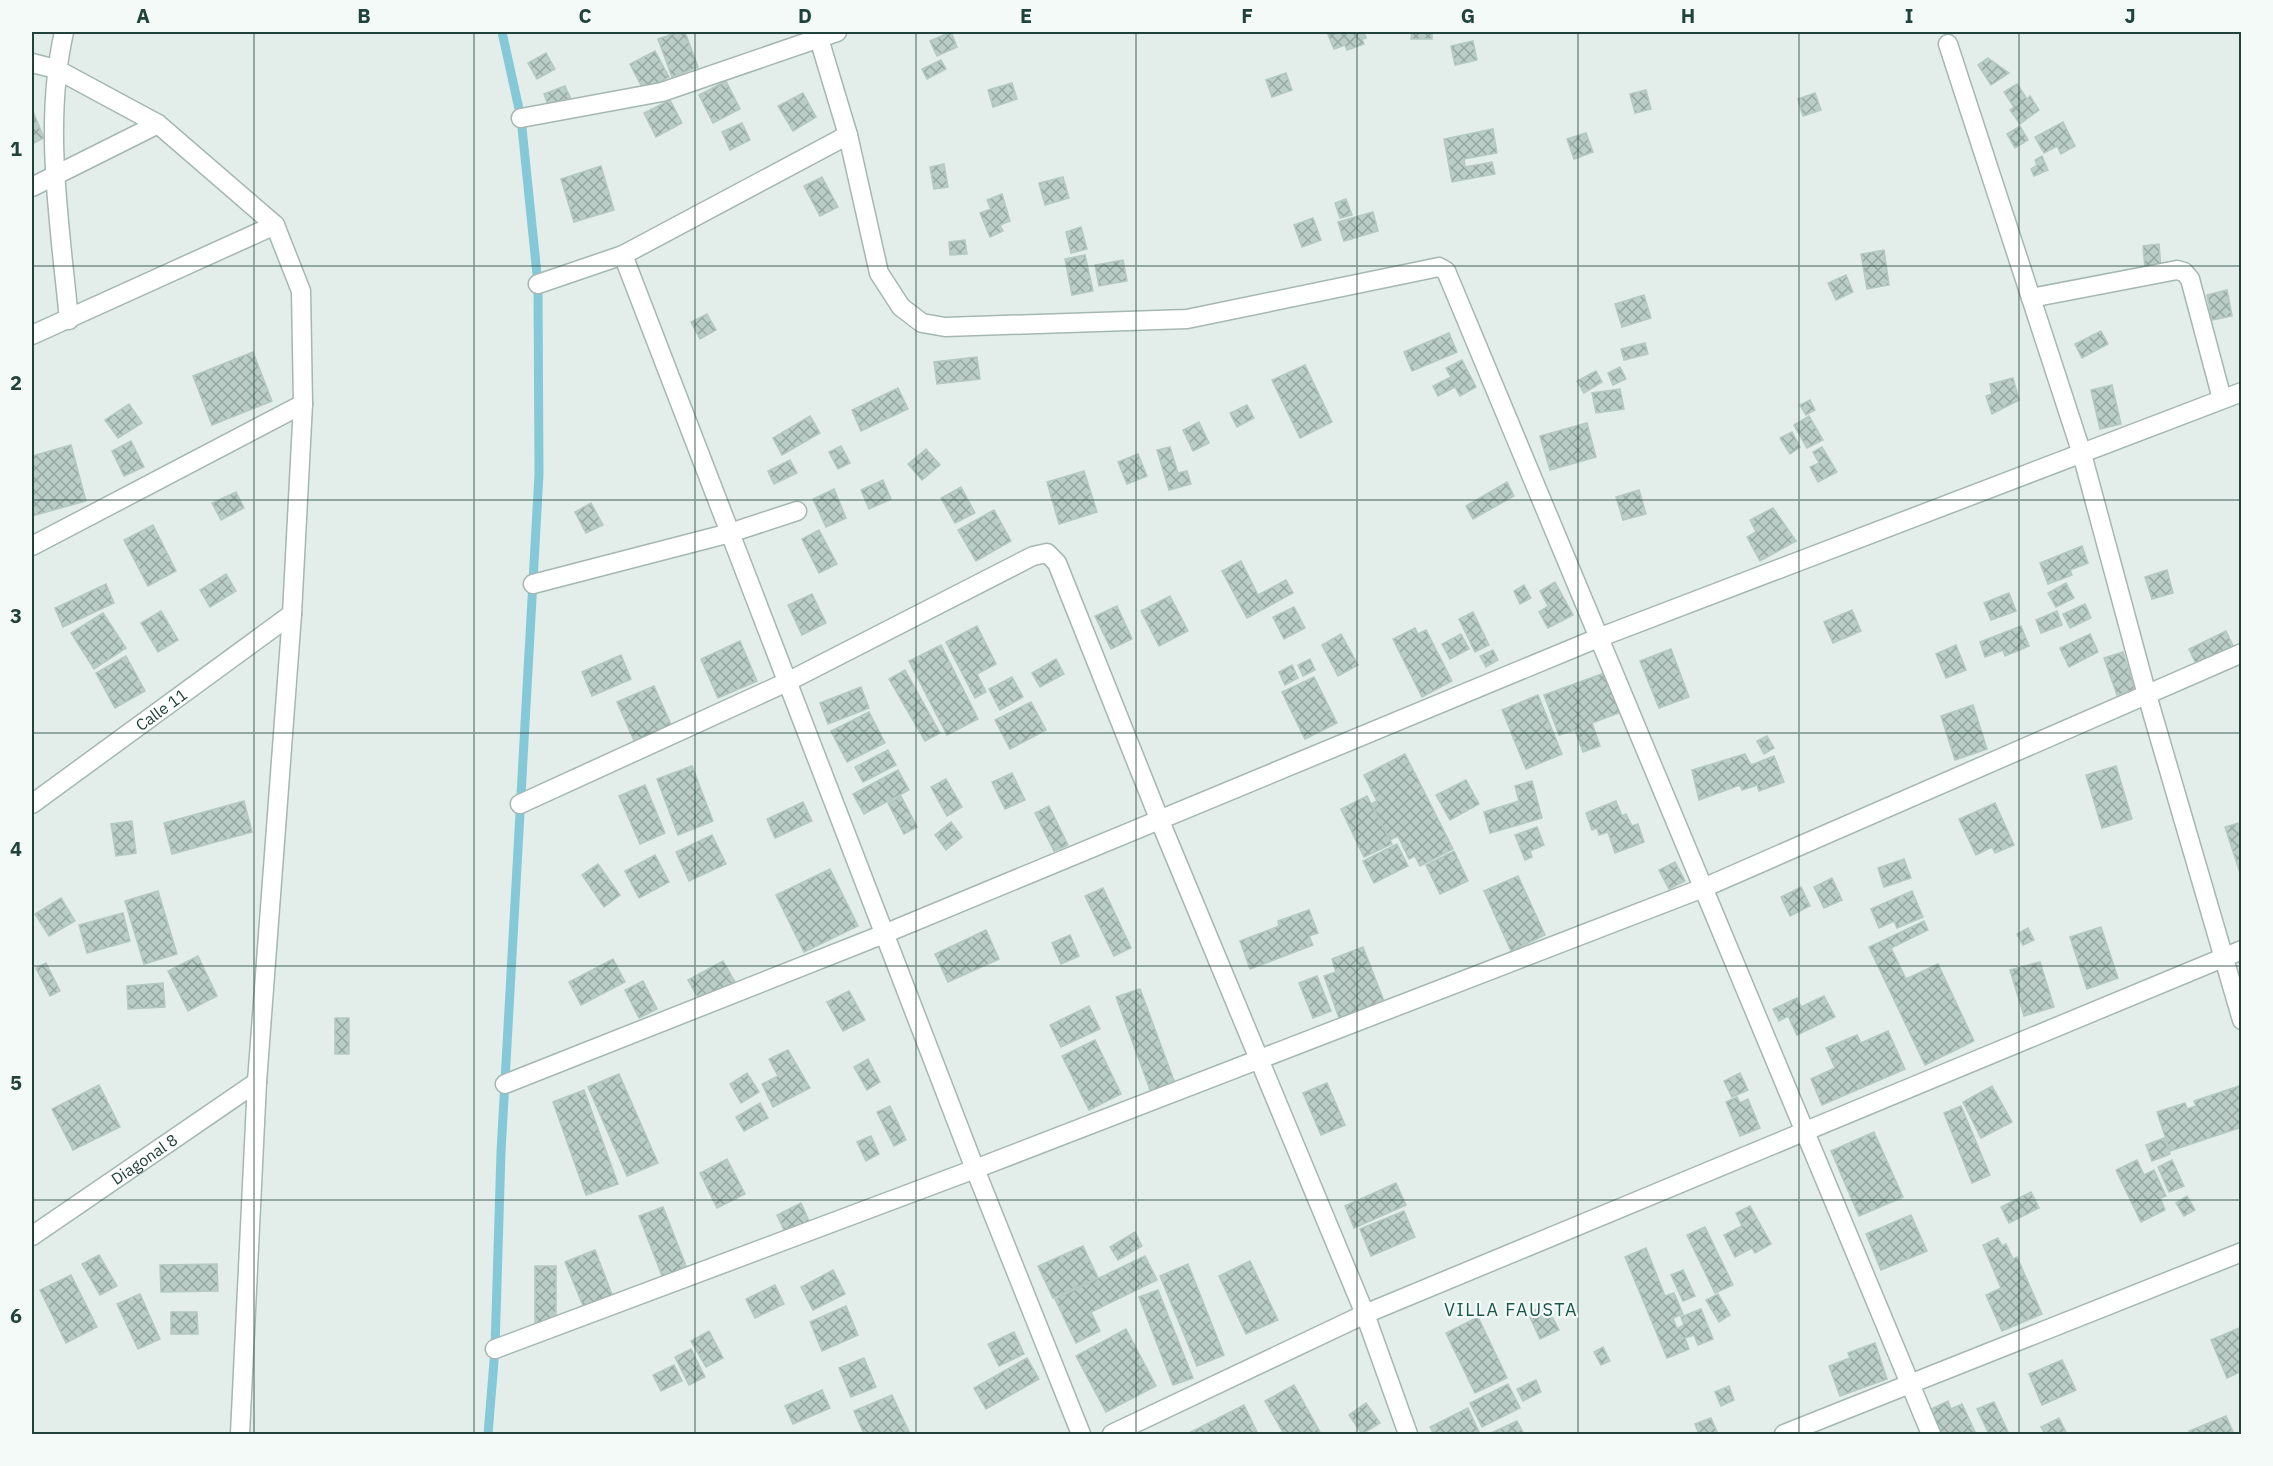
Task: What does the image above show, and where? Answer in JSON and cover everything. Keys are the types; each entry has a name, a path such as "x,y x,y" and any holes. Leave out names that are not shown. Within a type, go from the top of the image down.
{"street":[{"path":"64,32 56,69 56,175 69,320"},
{"path":"521,118 662,92 818,34 837,32"},
{"path":"818,34 848,135 879,273 902,307 922,324 945,327 1187,319 1443,268 1931,1434"},
{"path":"1948,44 2082,454 2147,695 2241,1020"},
{"path":"32,63 56,69 158,124 275,225 301,291 303,404 292,614 257,1082 240,1434"},
{"path":"32,186 158,124"},
{"path":"538,284 623,255 848,135"},
{"path":"32,335 275,225"},
{"path":"623,255 975,1169 1081,1434"},
{"path":"2031,298 2177,270 2184,272 2190,279 2222,399"},
{"path":"505,1084 885,934 1598,638 2241,392"},
{"path":"32,546 303,404"},
{"path":"533,584 730,533 796,511"},
{"path":"520,804 787,682 1033,556 1047,553 1057,563 1160,821 1365,1314 1408,1434"},
{"name":"Calle 11","path":"32,804 292,614"},
{"path":"495,1349 975,1169 1703,888 2241,653"},
{"path":"1112,1434 1365,1314 1806,1133 2241,950"},
{"name":"Diagonal 8","path":"32,1236 257,1082"},
{"path":"1784,1434 2241,1252"}],"building":[{"path":"685,32 698,67 672,77 658,39"},
{"path":"951,32 957,47 937,56 930,41"},
{"path":"1327,32 1364,32 1366,38 1362,39 1364,44 1347,50 1345,45 1334,49"},
{"path":"1412,32 1432,32 1432,39 1411,39"},
{"path":"1473,41 1477,60 1455,65 1451,46"},
{"path":"655,51 669,77 644,91 630,64"},
{"path":"546,53 555,69 537,79 528,63"},
{"path":"1988,58 2009,73 1991,85 1978,65"},
{"path":"941,60 946,69 927,79 922,69"},
{"path":"1286,73 1292,90 1272,97 1266,80"},
{"path":"726,81 740,109 713,123 699,95"},
{"path":"1012,83 1017,99 993,107 988,90"},
{"path":"2017,84 2027,99 2030,96 2039,110 2020,124 2010,110 2014,107 2004,92"},
{"path":"565,86 571,99 549,108 544,94"},
{"path":"1646,90 1651,109 1635,113 1630,94"},
{"path":"803,93 816,117 793,131 778,106"},
{"path":"1815,93 1821,110 1803,116 1798,99"},
{"path":"670,100 682,123 656,137 644,113"},
{"path":"32,109 44,138 32,144"},
{"path":"2063,122 2075,146 2061,154 2057,146 2044,153 2035,137"},
{"path":"742,123 750,140 730,150 722,132"},
{"path":"2020,126 2028,140 2015,148 2007,134"},
{"path":"1493,129 1497,153 1464,159 1465,167 1492,162 1495,174 1452,182 1444,139"},
{"path":"1586,133 1593,152 1574,159 1567,139"},
{"path":"2042,156 2048,170 2034,176 2031,169 2037,165 2035,160"},
{"path":"944,164 948,187 934,189 930,167"},
{"path":"601,166 614,210 574,222 561,179"},
{"path":"822,177 838,207 820,216 804,186"},
{"path":"1063,177 1069,198 1045,205 1039,183"},
{"path":"1002,194 1010,221 1000,225 1003,231 990,237 980,213 991,209 987,200"},
{"path":"1346,199 1352,215 1340,218 1335,203"},
{"path":"1373,212 1378,231 1344,241 1338,222"},
{"path":"1313,218 1321,240 1302,247 1294,225"},
{"path":"1081,227 1087,249 1071,253 1066,232"},
{"path":"965,240 967,254 950,255 949,242"},
{"path":"2159,244 2161,268 2145,269 2143,246"},
{"path":"1884,250 1889,285 1867,289 1861,254"},
{"path":"1085,255 1093,291 1072,295 1065,259"},
{"path":"1123,260 1127,281 1099,286 1095,265"},
{"path":"1846,275 1853,292 1836,300 1828,283"},
{"path":"2227,290 2232,316 2212,320 2207,295"},
{"path":"1644,295 1651,318 1622,327 1615,304"},
{"path":"707,314 716,330 700,339 691,322"},
{"path":"2101,331 2108,344 2082,358 2075,344"},
{"path":"1449,333 1457,352 1412,371 1404,352"},
{"path":"1645,343 1648,354 1624,360 1621,349"},
{"path":"253,352 272,401 212,425 193,376"},
{"path":"977,357 980,379 937,384 934,362"},
{"path":"1462,360 1476,387 1460,396 1455,387 1438,396 1433,386 1451,377 1446,368"},
{"path":"1305,365 1332,422 1300,438 1272,380"},
{"path":"1620,367 1626,379 1613,385 1608,373"},
{"path":"1596,371 1602,382 1584,393 1577,381"},
{"path":"2013,378 2019,400 1992,414 1986,396 1992,394 1990,384"},
{"path":"2112,385 2121,424 2100,429 2091,390"},
{"path":"898,388 908,409 861,431 852,410"},
{"path":"1620,389 1624,409 1596,413 1592,393"},
{"path":"1810,400 1815,410 1806,415 1800,405"},
{"path":"129,404 142,423 118,438 105,420"},
{"path":"1247,405 1254,418 1237,427 1230,413"},
{"path":"810,416 820,433 782,455 773,438"},
{"path":"1809,416 1823,440 1807,448 1794,425"},
{"path":"1199,422 1209,443 1193,451 1183,430"},
{"path":"1587,423 1596,457 1550,470 1540,436"},
{"path":"1792,432 1800,447 1790,454 1780,438"},
{"path":"131,441 144,467 124,476 112,451"},
{"path":"71,445 86,501 32,516 32,456"},
{"path":"841,446 850,463 838,469 829,452"},
{"path":"1170,447 1178,473 1187,471 1191,484 1169,490 1157,450"},
{"path":"1822,447 1837,472 1818,482 1810,467 1819,463 1813,452"},
{"path":"926,449 940,465 922,480 908,464"},
{"path":"1138,454 1147,476 1127,484 1118,462"},
{"path":"790,460 797,473 774,484 768,471"},
{"path":"1084,471 1097,512 1059,524 1047,482"},
{"path":"883,480 891,499 869,509 861,490"},
{"path":"1507,482 1514,496 1473,519 1466,506"},
{"path":"961,487 975,513 955,523 941,498"},
{"path":"834,489 846,518 826,527 813,499"},
{"path":"1639,490 1646,514 1623,520 1616,497"},
{"path":"236,492 244,508 221,520 212,503"},
{"path":"591,503 603,525 586,533 575,512"},
{"path":"1773,508 1796,541 1760,561 1747,537 1756,532 1750,520"},
{"path":"994,510 1011,541 976,561 958,530"},
{"path":"153,525 176,571 148,586 124,540"},
{"path":"819,530 837,564 819,573 802,539"},
{"path":"2082,546 2088,563 2070,570 2072,575 2048,584 2040,563"},
{"path":"1241,561 1258,595 1286,580 1293,593 1247,618 1222,571"},
{"path":"2167,570 2173,593 2152,599 2145,577"},
{"path":"226,574 236,591 210,607 200,590"},
{"path":"1555,582 1573,615 1548,628 1539,612 1548,606 1540,591"},
{"path":"2066,583 2074,598 2056,607 2048,593"},
{"path":"106,584 114,603 63,627 55,608"},
{"path":"1524,585 1531,598 1520,604 1514,591"},
{"path":"2009,593 2016,611 1991,620 1984,603"},
{"path":"812,594 826,623 802,635 788,605"},
{"path":"1170,596 1188,631 1159,646 1141,611"},
{"path":"2085,604 2091,618 2070,628 2063,614"},
{"path":"1117,606 1132,639 1111,649 1095,616"},
{"path":"1294,607 1305,628 1284,639 1273,617"},
{"path":"1852,610 1861,631 1833,643 1824,622"},
{"path":"161,611 178,640 158,652 141,623"},
{"path":"2057,611 2062,625 2041,633 2036,620"},
{"path":"1473,612 1489,645 1475,652 1459,619"},
{"path":"103,613 126,648 94,669 71,633"},
{"path":"977,626 996,664 977,674 986,692 975,698 946,642"},
{"path":"2021,626 2029,646 2005,656 2003,650 1985,657 1980,642"},
{"path":"1415,628 1418,634 1426,630 1452,681 1422,697 1393,639"},
{"path":"2226,631 2233,646 2196,664 2189,649"},
{"path":"1341,634 1358,665 1338,676 1322,645"},
{"path":"1461,634 1469,649 1450,659 1442,644"},
{"path":"2090,634 2098,652 2069,667 2060,648"},
{"path":"740,641 757,681 718,698 701,659"},
{"path":"941,645 978,719 947,735 909,661"},
{"path":"1956,645 1966,670 1946,678 1936,654"},
{"path":"1671,649 1689,697 1659,708 1640,661"},
{"path":"1493,650 1498,660 1486,667 1480,656"},
{"path":"2123,652 2135,690 2117,695 2104,658"},
{"path":"621,655 631,679 592,696 582,672"},
{"path":"126,656 145,691 115,708 96,673"},
{"path":"1056,659 1064,674 1040,687 1032,673"},
{"path":"1310,659 1315,670 1303,676 1298,665"},
{"path":"1292,665 1298,678 1285,685 1279,672"},
{"path":"905,670 940,733 925,741 889,679"},
{"path":"1607,672 1621,712 1592,723 1600,746 1583,752 1575,730 1559,735 1544,695"},
{"path":"1012,677 1023,697 1000,710 989,689"},
{"path":"1314,677 1337,723 1305,739 1282,692"},
{"path":"654,686 673,729 636,745 617,702"},
{"path":"861,687 869,708 828,724 820,703"},
{"path":"1538,695 1562,754 1526,769 1502,710"},
{"path":"1031,702 1046,730 1010,749 995,720"},
{"path":"1973,705 1987,749 1955,760 1941,716"},
{"path":"869,712 885,743 847,762 831,731"},
{"path":"1767,736 1774,748 1764,754 1757,741"},
{"path":"888,750 896,765 863,782 855,767"},
{"path":"1405,754 1453,849 1420,866 1415,856 1409,859 1398,836 1390,840 1371,804 1377,801 1364,775"},
{"path":"1745,754 1751,765 1774,756 1784,782 1759,791 1757,785 1742,790 1740,785 1699,800 1692,770"},
{"path":"692,766 713,821 678,835 657,779"},
{"path":"2116,766 2132,819 2102,828 2086,775"},
{"path":"898,770 909,790 864,814 853,794"},
{"path":"1012,773 1025,800 1005,809 992,782"},
{"path":"946,779 962,807 947,816 931,787"},
{"path":"1466,780 1479,804 1450,820 1436,795"},
{"path":"1532,781 1542,818 1490,833 1484,812 1519,801 1515,786"},
{"path":"645,785 665,833 640,844 619,796"},
{"path":"901,796 917,827 904,834 888,803"},
{"path":"1367,796 1392,844 1364,857 1341,809"},
{"path":"244,801 252,832 172,854 164,823"},
{"path":"1616,801 1622,816 1626,814 1632,826 1638,824 1644,842 1615,853 1608,832 1599,835 1597,828 1592,830 1586,813"},
{"path":"803,802 812,821 775,838 767,819"},
{"path":"1995,803 2014,845 1995,853 1992,847 1976,855 1959,819"},
{"path":"1049,806 1068,845 1054,851 1035,813"},
{"path":"132,821 136,853 116,856 111,824"},
{"path":"951,822 962,837 946,850 935,835"},
{"path":"2242,822 2242,879 2225,827"},
{"path":"1537,827 1544,845 1530,851 1532,857 1525,860 1515,835"},
{"path":"712,835 726,864 689,881 676,852"},
{"path":"1397,844 1408,866 1374,883 1363,861"},
{"path":"1454,851 1468,881 1440,894 1426,865"},
{"path":"655,855 669,882 639,898 625,871"},
{"path":"1904,859 1911,878 1884,887 1878,868"},
{"path":"1675,862 1685,881 1669,889 1659,870"},
{"path":"598,864 620,895 604,907 582,875"},
{"path":"830,869 858,926 804,952 776,895"},
{"path":"1518,876 1545,935 1511,951 1484,891"},
{"path":"1832,878 1842,900 1824,908 1814,887"},
{"path":"1801,887 1810,906 1790,916 1781,897"},
{"path":"1103,888 1131,948 1114,956 1085,896"},
{"path":"158,891 177,954 144,964 125,901"},
{"path":"1912,891 1923,917 1897,928 1894,921 1879,928 1871,909"},
{"path":"61,898 75,921 49,936 35,914"},
{"path":"1309,910 1318,933 1309,936 1313,945 1250,969 1240,941 1279,926 1278,921"},
{"path":"123,913 130,941 87,953 79,925"},
{"path":"1924,921 1928,930 1891,948 1906,979 1938,964 1974,1041 1925,1065 1869,947"},
{"path":"2101,927 2118,978 2087,989 2070,937"},
{"path":"2028,928 2034,940 2023,945 2017,934"},
{"path":"986,930 999,959 948,982 935,954"},
{"path":"1070,935 1079,956 1061,964 1052,943"},
{"path":"1363,947 1384,1001 1339,1018 1324,976 1336,972 1332,959"},
{"path":"198,956 217,996 188,1011 168,971"},
{"path":"613,959 625,982 581,1005 569,982"},
{"path":"723,961 735,982 700,1001 688,980"},
{"path":"2040,962 2054,1007 2024,1016 2010,970"},
{"path":"46,963 60,991 50,996 36,968"},
{"path":"1317,976 1331,1011 1313,1018 1299,983"},
{"path":"643,981 657,1009 639,1018 625,990"},
{"path":"163,983 165,1007 128,1009 127,986"},
{"path":"1140,989 1176,1086 1152,1095 1116,997"},
{"path":"849,991 865,1020 843,1031 827,1002"},
{"path":"1824,996 1835,1017 1797,1035 1788,1016 1779,1021 1773,1009 1797,998 1801,1007"},
{"path":"1089,1006 1100,1029 1061,1047 1050,1025"},
{"path":"335,1018 349,1018 349,1054 335,1054"},
{"path":"1888,1031 1905,1069 1822,1105 1811,1079 1835,1068 1826,1048 1857,1035 1861,1043"},
{"path":"1095,1040 1121,1094 1089,1110 1062,1056"},
{"path":"788,1050 810,1088 773,1107 762,1084 778,1076 769,1059"},
{"path":"868,1059 880,1082 867,1090 854,1067"},
{"path":"747,1073 759,1092 741,1103 730,1084"},
{"path":"1740,1073 1748,1090 1732,1097 1724,1081"},
{"path":"619,1074 658,1163 627,1176 588,1087"},
{"path":"1327,1083 1345,1125 1321,1135 1303,1093"},
{"path":"99,1085 120,1127 73,1150 52,1109"},
{"path":"2242,1085 2242,1127 2170,1151 2157,1112 2185,1103 2187,1109 2196,1106 2194,1101"},
{"path":"1992,1086 2012,1122 1981,1138 1963,1102"},
{"path":"584,1090 618,1184 586,1195 553,1102"},
{"path":"1737,1097 1740,1103 1748,1099 1760,1128 1740,1136 1726,1102"},
{"path":"760,1103 768,1118 744,1131 736,1117"},
{"path":"890,1106 906,1140 894,1146 877,1112"},
{"path":"1961,1106 1990,1175 1972,1183 1944,1113"},
{"path":"1874,1132 1903,1197 1859,1216 1831,1151"},
{"path":"871,1136 879,1154 866,1161 857,1142"},
{"path":"2164,1138 2170,1154 2152,1161 2146,1145"},
{"path":"727,1159 745,1194 717,1208 700,1173"},
{"path":"2137,1160 2144,1175 2154,1170 2166,1196 2160,1198 2165,1210 2141,1222 2116,1170"},
{"path":"2172,1160 2184,1186 2169,1192 2158,1167"},
{"path":"1396,1183 1406,1205 1354,1228 1345,1206"},
{"path":"2031,1192 2039,1208 2009,1223 2001,1207"},
{"path":"2187,1196 2195,1210 2184,1216 2176,1203"},
{"path":"801,1203 809,1221 785,1232 777,1215"},
{"path":"1750,1206 1771,1244 1755,1253 1752,1248 1735,1257 1724,1235 1742,1226 1736,1213"},
{"path":"663,1207 688,1271 664,1281 639,1216"},
{"path":"1404,1211 1415,1237 1371,1256 1360,1229"},
{"path":"1911,1215 1927,1251 1881,1270 1866,1234"},
{"path":"1705,1227 1733,1285 1715,1293 1687,1235"},
{"path":"1135,1232 1142,1246 1118,1260 1110,1247"},
{"path":"1998,1238 2002,1246 2006,1244 2013,1259 2017,1257 2042,1314 2002,1331 1986,1295 2001,1288 1983,1245"},
{"path":"1083,1246 1098,1278 1053,1298 1038,1266"},
{"path":"1646,1248 1665,1296 1674,1293 1683,1314 1673,1318 1677,1329 1684,1325 1681,1317 1701,1309 1713,1339 1698,1345 1694,1335 1685,1338 1689,1349 1667,1358 1625,1257"},
{"path":"595,1250 613,1297 584,1308 565,1262"},
{"path":"99,1255 117,1286 100,1295 82,1264"},
{"path":"1145,1256 1157,1280 1091,1312 1100,1331 1076,1343 1055,1299"},
{"path":"1250,1261 1278,1320 1246,1334 1219,1276"},
{"path":"217,1264 218,1291 161,1292 160,1265"},
{"path":"1188,1264 1224,1355 1197,1366 1160,1276"},
{"path":"535,1266 556,1266 556,1323 535,1323"},
{"path":"833,1270 845,1294 813,1310 801,1287"},
{"path":"1683,1270 1695,1296 1683,1301 1671,1275"},
{"path":"71,1275 97,1327 66,1343 40,1290"},
{"path":"775,1285 784,1304 755,1318 746,1299"},
{"path":"1158,1290 1193,1378 1173,1385 1139,1297"},
{"path":"140,1294 160,1339 138,1349 117,1304"},
{"path":"1718,1294 1730,1315 1719,1322 1706,1300"},
{"path":"1546,1305 1559,1330 1540,1339 1528,1313"},
{"path":"846,1306 858,1335 822,1351 810,1322"},
{"path":"171,1312 197,1312 198,1334 171,1334"},
{"path":"1478,1317 1507,1378 1475,1393 1446,1333"},
{"path":"2242,1327 2242,1371 2227,1378 2211,1340"},
{"path":"1126,1329 1156,1386 1106,1412 1076,1356"},
{"path":"709,1331 723,1358 706,1367 691,1341"},
{"path":"1014,1332 1024,1354 999,1366 988,1344"},
{"path":"1875,1343 1887,1379 1840,1396 1829,1366 1850,1358 1848,1353"},
{"path":"1603,1347 1610,1361 1601,1365 1594,1352"},
{"path":"691,1349 705,1377 689,1385 675,1357"},
{"path":"864,1358 876,1387 851,1397 839,1368"},
{"path":"1027,1358 1039,1379 986,1409 974,1388"},
{"path":"2062,1360 2076,1390 2042,1405 2029,1374"},
{"path":"674,1365 682,1381 661,1391 653,1375"},
{"path":"1536,1380 1541,1392 1523,1401 1517,1389"},
{"path":"1508,1384 1520,1408 1482,1427 1470,1403"},
{"path":"1294,1385 1321,1434 1284,1434 1265,1401"},
{"path":"1729,1386 1734,1400 1721,1406 1715,1392"},
{"path":"822,1390 830,1408 793,1424 785,1406"},
{"path":"892,1395 910,1434 864,1434 854,1411"},
{"path":"1948,1401 1951,1409 1962,1404 1976,1434 1941,1434 1929,1410"},
{"path":"1994,1402 2009,1434 1989,1434 1977,1409"},
{"path":"1366,1403 1380,1423 1362,1434 1349,1415"},
{"path":"1244,1405 1258,1434 1187,1434"},
{"path":"1468,1408 1480,1434 1434,1434 1430,1427"},
{"path":"2226,1416 2234,1434 2191,1434 2189,1431"},
{"path":"1711,1418 1718,1434 1699,1434 1695,1424"},
{"path":"2059,1418 2067,1434 2045,1434 2041,1427"},
{"path":"1517,1421 1524,1434 1489,1434"}],"waterway":[{"path":"488,1434 495,1349 501,1152 539,474 538,284 521,118 502,32"}],"district":[{"name":"VILLA FAUSTA","path":"1511,1310"}]}
